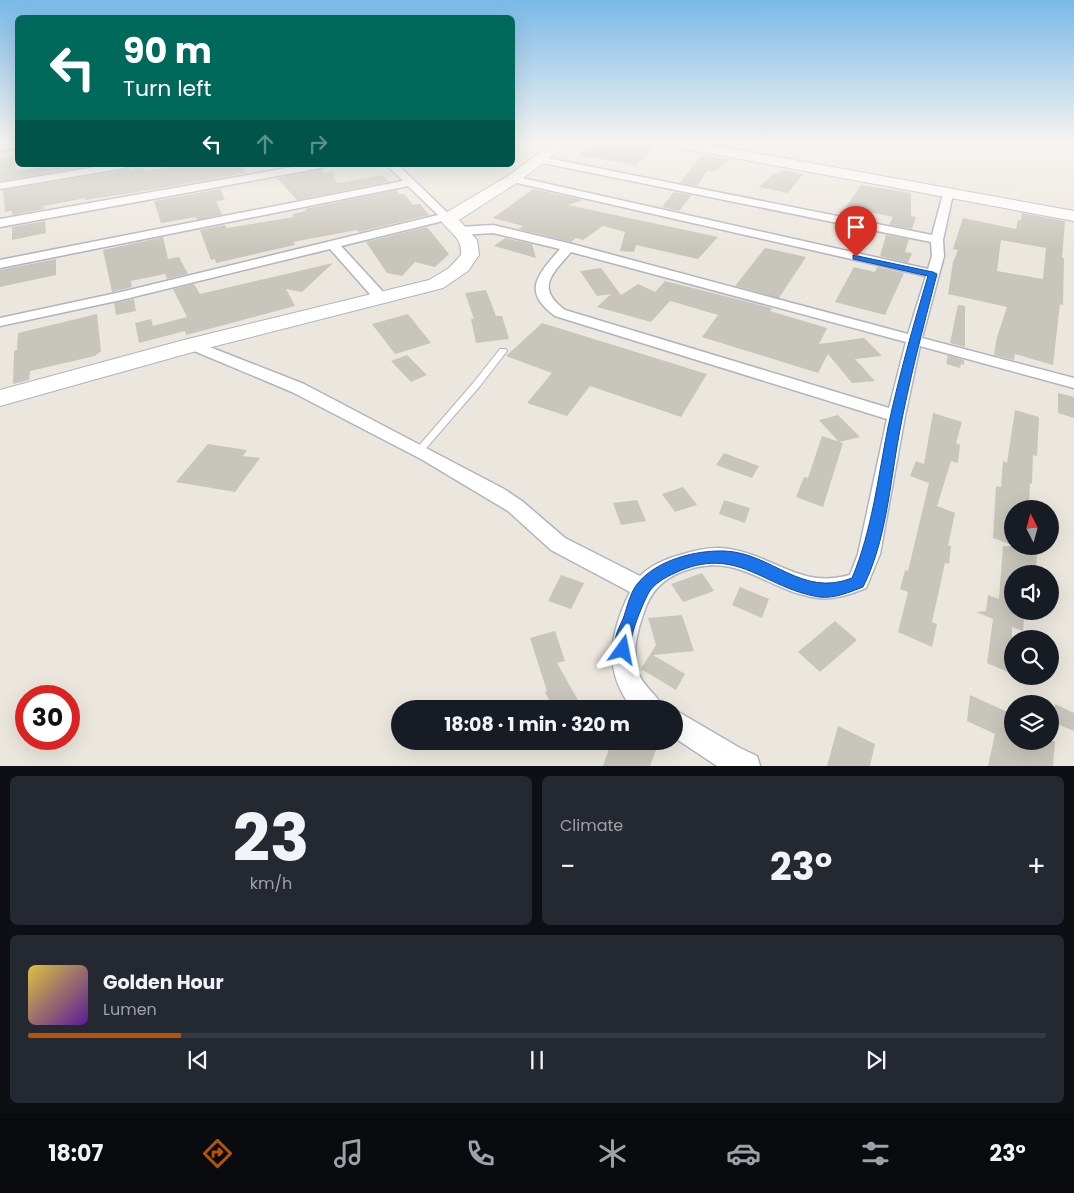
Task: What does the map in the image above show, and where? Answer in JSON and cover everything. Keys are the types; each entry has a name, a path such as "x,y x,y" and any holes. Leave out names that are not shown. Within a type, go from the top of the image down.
{"street":[{"path":"0,186 43,179"},
{"path":"0,223 246,179"},
{"path":"0,398 192,345 436,284 456,274 466,262 470,250 468,240 404,179"},
{"path":"451,222 513,179 933,274"},
{"path":"635,179 937,240"},
{"path":"867,179 1074,216"},
{"path":"0,264 408,183"},
{"path":"644,700 629,681 622,662 623,638 643,588 659,574 681,563 705,557 727,557 746,562 798,585 821,591 841,589 858,582 869,554 896,416 914,340 938,256 937,240 948,194"},
{"path":"0,322 131,293 333,244 451,222 492,229 568,247 1074,383"},
{"path":"333,244 381,298"},
{"path":"568,247 546,276 541,287 541,295 547,305 560,313 896,416"},
{"path":"192,345 298,388 419,451 515,506 558,544 643,588"},
{"path":"683,728 730,758 747,766"}],"lane":[{"path":"419,451 503,351"}],"building":[{"path":"0,179 15,179 2,181"},
{"path":"72,179 213,179 85,200 86,198 43,206 44,209 12,215 12,211 5,212 3,190"},
{"path":"278,179 335,179 337,183 361,179 386,179 389,182 297,200"},
{"path":"683,179 702,179 697,186 680,183"},
{"path":"768,179 799,179 788,193 759,187"},
{"path":"861,185 911,193 911,216 916,217 912,229 889,225 893,217 846,207"},
{"path":"220,189 225,200 216,201 222,215 197,220 196,217 161,223 154,201"},
{"path":"533,189 583,200 568,205 718,237 698,259 636,245 634,252 620,251 625,232 603,226 583,240 576,238 571,242 518,229 523,226 493,218"},
{"path":"396,190 399,194 404,194 413,205 420,204 429,215 359,232 357,230 293,242 295,245 216,263 215,259 211,260 200,230 225,225 227,228 294,217 292,214 306,211 305,209"},
{"path":"674,192 692,195 679,211 662,207"},
{"path":"1022,213 1065,221 1062,258 1064,258 1063,305 1060,304 1053,365 1015,354 1014,360 994,355 997,337 1007,307 948,294 953,262 958,250 953,249 963,218 1016,229 1018,220 1021,220","holes":["1001,240 1046,248 1043,279 997,271"]},
{"path":"45,221 46,233 12,240 12,227"},
{"path":"427,227 449,254 435,267 415,262 402,276 387,273 366,242"},
{"path":"886,235 909,239 905,252 912,253 908,263 880,256"},
{"path":"163,237 168,259 179,257 188,274 167,279 165,274 131,281 132,287 112,292 103,250"},
{"path":"505,238 532,244 536,258 494,246"},
{"path":"765,248 806,257 779,298 735,286"},
{"path":"56,259 56,275 0,287 0,270"},
{"path":"333,263 302,292 286,289 295,306 186,335 185,331 139,343 135,323 151,319 153,326 187,317 173,289 194,284 200,294"},
{"path":"854,267 875,272 877,267 904,273 885,315 835,302"},
{"path":"601,268 621,295 638,284 655,292 665,281 772,308 770,311 827,328 819,344 864,338 882,356 855,359 875,381 852,383 828,354 818,373 702,337 718,315 670,301 651,322 597,307 611,294 597,296 580,271"},
{"path":"486,290 496,316 502,316 509,339 476,343 471,319 474,319 465,293"},
{"path":"134,299 136,311 116,315 114,303"},
{"path":"958,305 965,306 965,347 950,343"},
{"path":"97,314 101,351 95,356 30,371 29,380 13,384 14,351 17,350 18,333"},
{"path":"408,314 431,343 395,354 372,324"},
{"path":"542,323 707,374 681,417 590,386 567,416 527,403 552,373 506,356"},
{"path":"407,355 427,375 411,382 391,361"},
{"path":"948,355 964,360 964,365 961,364 960,368 946,364"},
{"path":"1058,393 1074,397 1074,418 1058,413"},
{"path":"1015,410 1039,417 1037,456 1033,455 1029,500 1004,500 1004,542 993,538 996,486 1001,487 1003,461 1007,463"},
{"path":"933,413 962,422 956,443 960,445 958,463 951,461 937,506 955,513 948,546 951,546 949,564 945,563 932,622 937,624 932,647 898,632 908,592 900,589 905,570 908,571 929,483 910,476 916,461 924,464"},
{"path":"838,415 860,437 839,442 819,420"},
{"path":"822,436 843,443 823,507 796,497 804,477 808,478"},
{"path":"208,444 247,450 243,456 260,458 235,492 176,482"},
{"path":"724,453 759,466 752,478 716,465"},
{"path":"683,487 697,505 675,512 662,494"},
{"path":"637,500 646,521 621,525 613,503"},
{"path":"724,500 750,508 745,523 719,514"},
{"path":"1003,546 1004,555 1037,555 1036,565 1004,565 1004,620 1024,620 1023,630 1012,627 1012,630 1004,630 1004,670 987,663 993,619 976,612 986,611 988,595 999,599"},
{"path":"702,573 714,591 683,602 671,584"},
{"path":"561,575 584,583 571,609 548,601"},
{"path":"740,587 769,599 762,618 732,605"},
{"path":"682,615 694,651 653,655 685,674 676,690 641,669 656,645 648,618"},
{"path":"835,621 857,640 820,672 798,652"},
{"path":"555,631 565,661 557,663 578,700 549,700 545,692 547,691 530,638"},
{"path":"970,695 1004,710 1004,750 1054,750 1053,766 988,766 995,734 967,721"},
{"path":"1059,706 1074,713 1074,731 1059,725"},
{"path":"838,726 875,744 870,766 827,766"},
{"path":"609,750 656,750 650,766 603,766"}],"route":[{"path":"623,650 623,638 643,588 659,574 681,563 705,557 727,557 746,562 798,585 821,591 841,589 858,582 869,554 896,416 914,340 933,274 856,257"}]}
